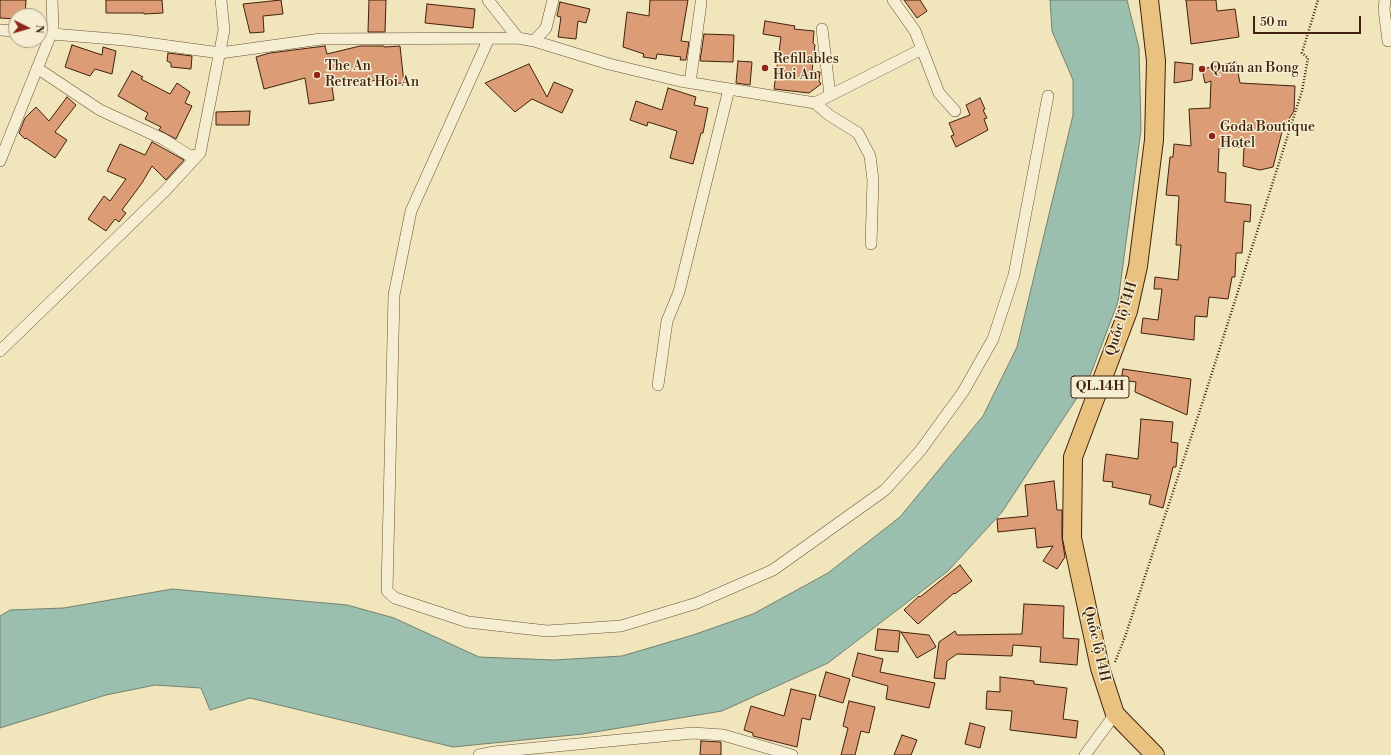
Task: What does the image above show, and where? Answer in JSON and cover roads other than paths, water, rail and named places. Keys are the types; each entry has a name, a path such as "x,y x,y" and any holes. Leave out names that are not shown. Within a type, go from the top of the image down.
{"main road":[{"name":"Quốc lộ 14H","path":"1149,0 1156,61 1154,140 1138,266 1128,311 1073,456 1072,538 1100,668 1115,714 1156,755"}],"street":[{"path":"48,32 53,29 52,0"},
{"path":"0,351 165,191 201,150 224,30 221,0"},
{"path":"488,0 518,38"},
{"path":"534,41 546,28 553,0"},
{"path":"893,0 915,31 939,93 955,111"},
{"path":"1385,0 1384,9 1388,41"},
{"path":"690,82 701,3"},
{"path":"822,29 830,95"},
{"path":"48,34 125,40 220,53 321,39 518,38 534,41 609,64 690,82 815,103 829,115 858,133 870,156 873,180 871,244"},
{"path":"489,38 411,211 394,295 387,591 395,598 468,622 547,631 621,626 697,603 773,570 885,490 920,451 958,398 994,339 1014,275 1048,96"},
{"path":"0,161 37,68 42,48"},
{"path":"815,103 922,50"},
{"path":"37,68 100,110 163,139 190,156 197,156"},
{"path":"658,385 669,314 679,292 729,89"},
{"path":"1085,755 1115,714"},
{"path":"479,755 494,752 693,733 723,735 791,755"}],"place":[{"name":"Refillables Hoi An","path":"765,68"},
{"name":"Quán an Bong","path":"1202,69"},
{"name":"The An Retreat Hoi An","path":"317,75"},
{"name":"Goda Boutique Hotel","path":"1212,136"}]}
